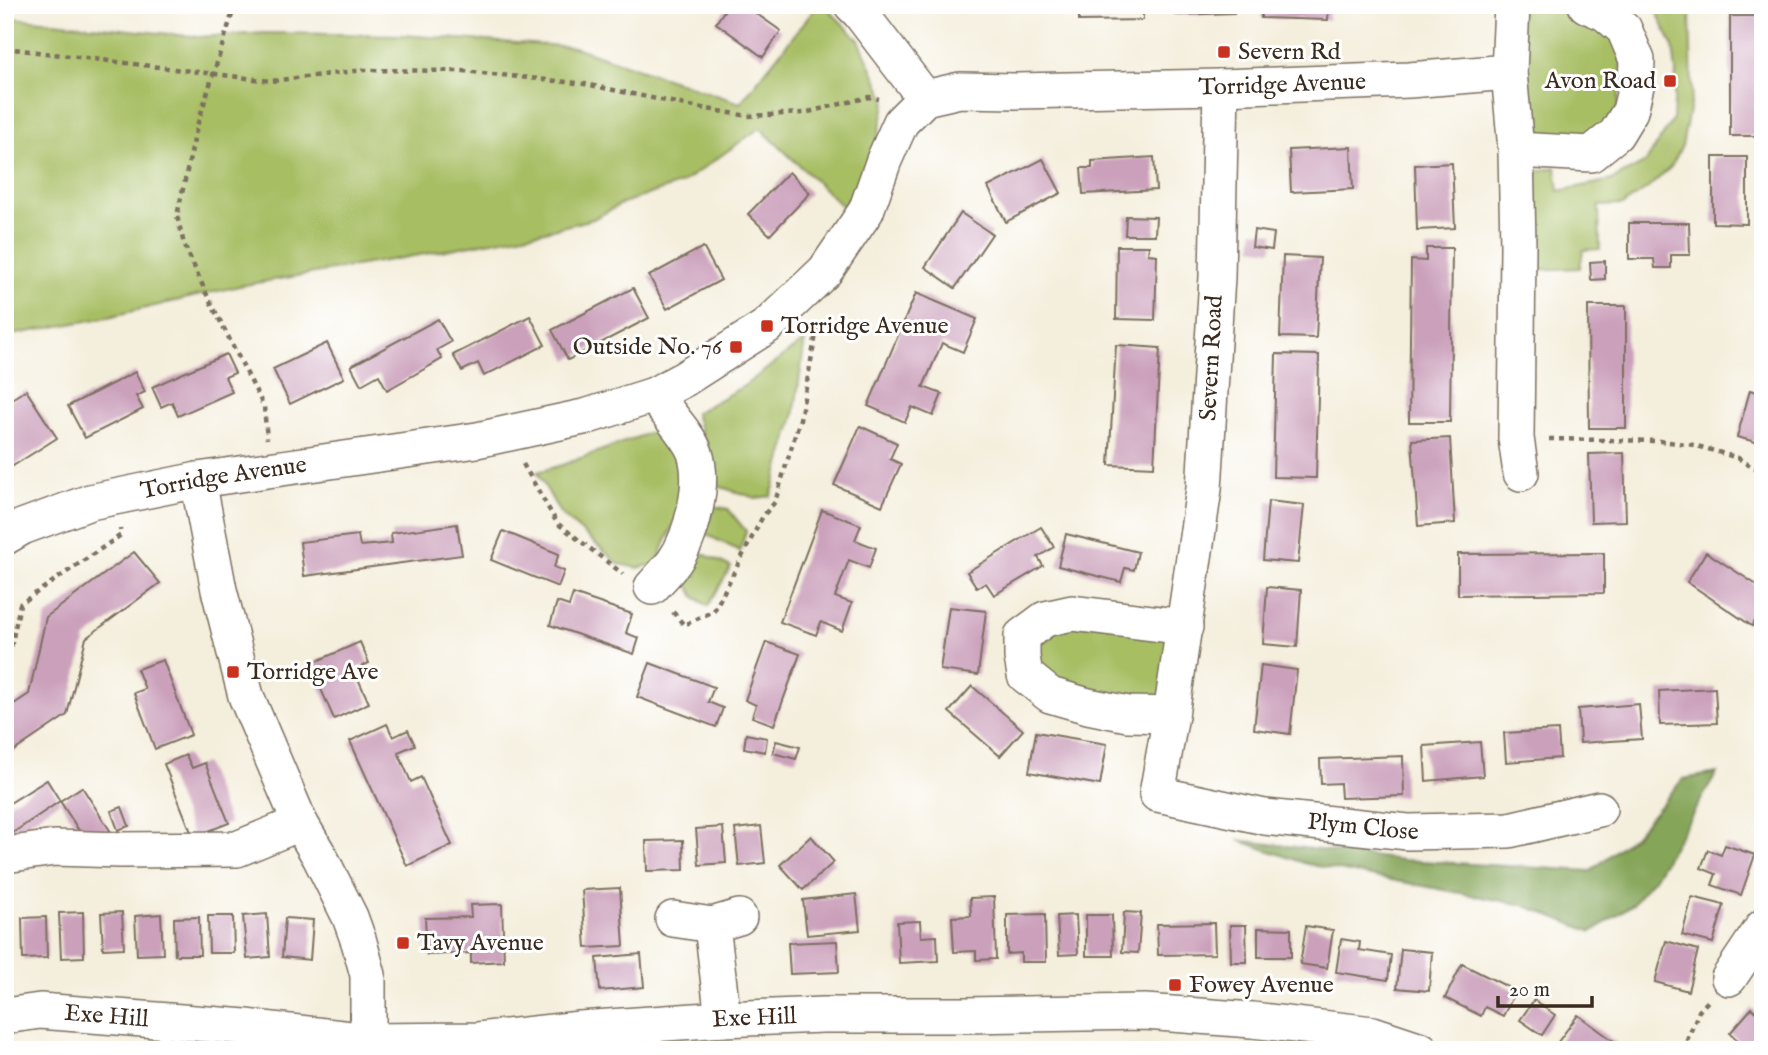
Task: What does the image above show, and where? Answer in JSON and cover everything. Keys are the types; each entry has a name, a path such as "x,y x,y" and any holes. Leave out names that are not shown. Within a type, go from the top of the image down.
{"street":[{"path":"852,5 925,98"},
{"path":"1512,5 1509,72 1516,150 1518,246 1516,438 1521,473"},
{"path":"1516,150 1591,154 1615,134 1630,111 1636,86 1637,60 1624,29 1605,13 1587,5"},
{"name":"Torridge Avenue","path":"5,537 22,527 90,502 198,480 477,440 588,416 654,395 767,326 825,271 866,212 901,122 925,98 960,90 1221,87 1409,80 1509,72"},
{"name":"Severn Road","path":"1157,794 1185,627 1204,489 1217,277 1221,87"},
{"path":"652,587 674,561 689,533 698,477 695,452 654,395"},
{"path":"198,480 219,590 246,696 300,822 350,917 359,942 368,975 368,1041"},
{"path":"1171,715 1128,714 1050,695 1025,675 1022,636 1045,619 1072,613 1185,627"},
{"name":"Plym Close","path":"1157,794 1265,817 1408,832 1510,830 1583,824"},
{"path":"5,855 55,848 237,849 300,822"},
{"path":"673,919 726,921 723,1019"},
{"path":"1729,978 1763,927"},
{"name":"Exe Hill","path":"5,1016 40,1011 246,1027 368,1041 580,1040 723,1019 823,1015 1145,1012 1252,1020 1373,1034 1421,1050"}],"path":[{"path":"235,5 197,126 177,216 184,244 264,407 270,470"},
{"path":"5,48 271,81 365,71 464,71 585,84 748,116 803,113 869,97 886,100 925,98"},
{"path":"1516,438 1694,445 1738,458 1763,470"},
{"path":"5,676 20,604 121,535 115,497"},
{"path":"1683,1050 1699,1011 1729,978"}],"green space":[{"path":"818,5 824,5 859,40 886,100 872,163 843,207 760,128 682,183 623,203 593,219 425,254 239,286 108,317 5,336 5,17 198,37 267,33 401,35 574,47 740,103"},
{"path":"1512,5 1586,5 1624,29 1616,134 1516,150"},
{"path":"1651,5 1690,5 1692,95 1682,146 1671,167 1648,188 1623,205 1599,206 1600,249 1583,250 1580,268 1528,270 1528,185 1535,172 1556,167 1559,191 1612,180 1646,162 1673,119 1676,72 1673,47 1656,10"},
{"path":"805,340 794,416 771,496 756,498 717,486 695,413 744,386"},
{"path":"654,431 662,433 675,447 681,471 683,503 656,564 638,568 619,564 560,513 537,472"},
{"path":"713,506 728,509 746,531 740,551 705,534"},
{"path":"695,550 731,567 708,606 695,597 683,575"},
{"path":"1045,619 1185,627 1171,715 1025,675"},
{"path":"1717,773 1655,877 1633,904 1592,932 1523,905 1307,864 1238,840 1402,860 1591,871 1636,834 1683,779"}],"building":[{"path":"728,5 744,5 781,31 763,57 716,23"},
{"path":"1079,5 1143,5 1143,20 1079,21"},
{"path":"1175,5 1234,5 1234,13 1176,15"},
{"path":"1251,5 1329,5 1328,20 1261,18 1261,9 1251,9"},
{"path":"1730,16 1763,16 1763,136 1730,136"},
{"path":"1351,147 1353,189 1291,192 1289,150"},
{"path":"1154,157 1156,190 1083,194 1081,168 1092,168 1092,161"},
{"path":"1713,157 1747,157 1747,224 1713,223"},
{"path":"1043,159 1061,193 1006,222 988,187"},
{"path":"1452,163 1455,228 1417,230 1415,165"},
{"path":"789,172 810,193 770,235 748,214"},
{"path":"961,213 992,234 955,288 925,267"},
{"path":"1126,216 1156,217 1155,235 1125,235"},
{"path":"1629,223 1689,223 1690,255 1671,255 1671,268 1655,268 1654,259 1629,259"},
{"path":"1254,230 1274,233 1272,250 1252,247"},
{"path":"1117,246 1149,246 1148,254 1157,255 1155,320 1116,319"},
{"path":"703,247 721,280 667,309 649,276"},
{"path":"1426,248 1452,248 1450,422 1409,422 1411,260 1426,261"},
{"path":"1283,256 1320,258 1316,338 1280,337"},
{"path":"1605,261 1605,279 1591,280 1590,262"},
{"path":"633,288 649,318 568,360 552,330"},
{"path":"916,293 977,319 963,352 942,343 923,387 942,394 933,416 912,407 905,422 868,406"},
{"path":"1588,306 1626,306 1626,428 1589,428"},
{"path":"530,316 545,345 484,376 478,363 462,371 453,355"},
{"path":"438,319 451,342 437,350 442,359 387,390 379,375 361,385 351,366"},
{"path":"327,343 344,378 290,404 273,369"},
{"path":"1116,345 1160,348 1154,467 1109,465"},
{"path":"226,354 235,373 225,377 232,392 178,416 172,402 161,407 152,387"},
{"path":"1276,354 1319,355 1316,478 1273,477"},
{"path":"135,372 145,392 136,396 143,409 85,438 68,406"},
{"path":"26,390 57,438 5,471 5,403"},
{"path":"1750,390 1763,394 1763,444 1737,437"},
{"path":"860,426 897,443 890,459 901,464 882,506 834,485"},
{"path":"1450,438 1455,523 1418,526 1412,440"},
{"path":"1624,453 1626,521 1591,522 1589,454"},
{"path":"1268,501 1304,505 1298,563 1263,560"},
{"path":"822,510 861,525 855,540 876,548 869,568 849,560 835,597 852,603 842,631 821,622 816,635 780,622"},
{"path":"457,524 462,555 304,576 300,542 358,535 360,546 392,543 391,533"},
{"path":"1041,527 1054,547 1038,557 1043,566 994,595 986,583 977,588 967,572"},
{"path":"503,531 559,554 554,567 564,571 558,587 491,560"},
{"path":"1066,534 1138,552 1134,570 1125,568 1121,582 1058,566"},
{"path":"134,552 160,583 86,638 67,715 5,757 5,710 29,694 46,617"},
{"path":"1706,552 1763,589 1763,609 1752,626 1687,582"},
{"path":"1604,553 1604,593 1458,595 1458,554"},
{"path":"1267,587 1301,590 1297,647 1263,644"},
{"path":"573,594 632,614 626,633 639,638 634,654 550,625 557,602 569,606"},
{"path":"949,607 986,611 978,675 940,670"},
{"path":"360,642 369,663 354,670 369,703 334,719 310,664"},
{"path":"766,642 800,654 774,725 752,717 756,705 745,700"},
{"path":"163,660 191,735 155,749 134,693 145,689 137,669"},
{"path":"650,663 714,687 708,702 723,708 716,727 637,697"},
{"path":"1261,665 1297,670 1290,734 1254,729"},
{"path":"972,686 1023,730 1000,756 949,712"},
{"path":"1715,688 1717,723 1660,725 1659,691"},
{"path":"1639,704 1642,739 1580,743 1578,709"},
{"path":"387,724 393,737 408,730 415,745 398,752 411,782 421,777 452,845 407,866 350,741"},
{"path":"1558,730 1560,758 1506,762 1504,733"},
{"path":"1036,732 1107,744 1100,785 1029,772"},
{"path":"746,734 767,738 765,752 744,748"},
{"path":"776,741 800,747 796,759 773,753"},
{"path":"1480,742 1483,776 1426,781 1424,746"},
{"path":"186,755 192,768 205,763 229,823 193,837 164,764"},
{"path":"1403,756 1404,796 1341,798 1340,783 1321,784 1320,759"},
{"path":"47,780 60,801 5,838 5,806"},
{"path":"82,787 111,832 89,846 60,801"},
{"path":"122,807 129,826 118,830 111,811"},
{"path":"761,826 765,863 739,866 735,829"},
{"path":"723,827 726,863 699,865 696,829"},
{"path":"811,836 834,862 803,890 780,865"},
{"path":"683,840 684,870 647,871 646,841"},
{"path":"1725,845 1755,855 1741,895 1712,885 1716,874 1701,868 1708,850 1721,855"},
{"path":"620,888 624,946 586,948 582,890"},
{"path":"856,894 860,930 807,935 803,900"},
{"path":"994,897 996,959 976,960 976,951 954,952 952,917 971,916 970,898"},
{"path":"1692,897 1724,905 1713,943 1682,935"},
{"path":"502,904 504,961 471,963 471,953 427,955 425,918 471,917 470,905"},
{"path":"83,912 84,957 61,958 59,913"},
{"path":"122,912 124,948 103,949 101,913"},
{"path":"1124,912 1141,913 1138,953 1122,952"},
{"path":"161,914 163,954 137,955 135,916"},
{"path":"267,914 270,957 247,959 243,916"},
{"path":"1045,914 1046,962 1021,962 1021,953 1007,954 1007,915"},
{"path":"1076,915 1078,954 1059,955 1057,916"},
{"path":"1086,915 1112,915 1113,956 1086,956"},
{"path":"208,916 233,916 234,953 209,953"},
{"path":"46,917 47,958 23,959 22,918"},
{"path":"199,917 200,955 175,955 174,918"},
{"path":"285,918 313,920 310,960 282,957"},
{"path":"920,921 921,937 937,936 938,961 899,963 897,922"},
{"path":"1214,923 1215,954 1158,955 1157,924"},
{"path":"1230,925 1246,925 1247,962 1231,962"},
{"path":"1306,926 1333,930 1327,968 1300,964"},
{"path":"1258,928 1291,929 1291,957 1258,957"},
{"path":"1341,939 1360,942 1359,950 1391,955 1388,980 1336,972"},
{"path":"837,941 839,972 790,974 788,943"},
{"path":"1666,941 1698,950 1688,991 1655,982"},
{"path":"1401,949 1432,952 1429,991 1397,988"},
{"path":"641,954 644,987 600,991 597,958"},
{"path":"1462,964 1516,991 1503,1016 1485,1007 1481,1016 1445,998"},
{"path":"1534,1000 1555,1015 1542,1035 1520,1020"},
{"path":"1752,1008 1761,1016 1763,1014 1763,1050 1748,1050 1730,1033"},
{"path":"1578,1015 1626,1050 1552,1050"}],"place":[{"name":"Severn Rd","path":"1224,52"},
{"name":"Avon Road","path":"1670,81"},
{"name":"Torridge Avenue","path":"767,326"},
{"name":"Outside No. 76","path":"736,347"},
{"name":"Torridge Ave","path":"233,672"},
{"name":"Tavy Avenue","path":"403,943"},
{"name":"Fowey Avenue","path":"1175,985"}]}
